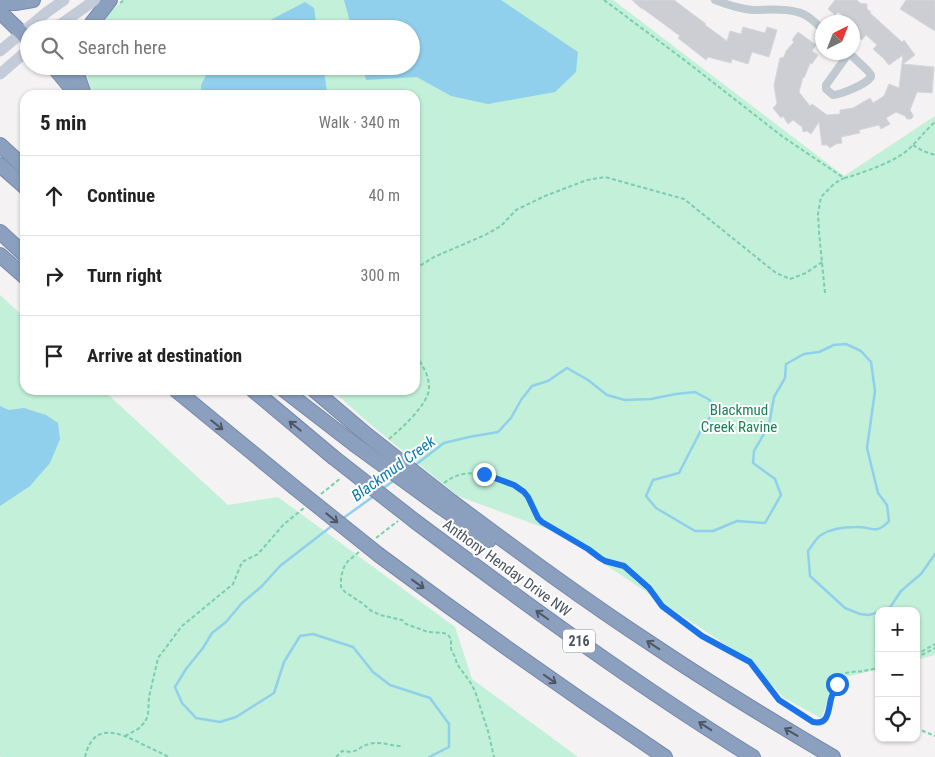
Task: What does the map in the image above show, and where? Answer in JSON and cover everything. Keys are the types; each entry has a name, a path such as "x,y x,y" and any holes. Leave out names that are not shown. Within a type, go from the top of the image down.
{"highway":[{"path":"0,3 33,0"},
{"path":"94,20 110,0"},
{"path":"0,12 20,31"},
{"path":"60,75 73,90"},
{"path":"77,75 82,90"},
{"path":"0,146 20,164"},
{"path":"0,165 20,183"},
{"path":"0,232 20,250"},
{"path":"0,255 20,273"},
{"path":"182,395 379,555 484,633 665,757"},
{"name":"Anthony Henday Drive NW","path":"259,395 333,457 416,522 532,608 624,673 751,756"},
{"path":"290,395 354,444 540,567 633,632 833,757"},
{"path":"320,395 447,505"}],"main road":[{"path":"42,20 64,0"},
{"path":"67,20 95,0"},
{"path":"0,51 20,39"},
{"path":"0,74 20,57"}],"street":[{"path":"715,0 740,8 796,11 815,23"},
{"path":"848,53 870,73 871,78 865,83 833,95 826,89 826,85 848,53"}],"path":[{"path":"604,0 783,137 844,178"},
{"path":"825,293 818,214 821,197 835,183 844,178 890,161 910,148 935,122"},
{"path":"913,145 935,156"},
{"path":"420,266 434,257 485,236 501,226 516,210 523,206 587,180 605,177 684,199 776,273 790,279 806,273 822,262"},
{"path":"389,439 412,418 423,404 430,389 428,377 420,363"},
{"path":"440,486 452,477 474,473 493,477 514,485 528,497 538,518 542,522 605,561 624,566 649,588 662,606 702,636 750,662 779,700 813,722 823,721 826,718 831,697 840,678 844,674 875,669"},
{"path":"315,499 345,474"},
{"path":"125,736 138,729 145,722 148,715 149,697 158,658 182,626 233,584 242,562 258,554 284,524 307,505"},
{"path":"370,543 402,517"},
{"path":"364,548 348,561 344,567 341,586 345,592 380,615 402,620 406,624 428,632 444,633 450,636 451,649 456,664 475,691 494,757"},
{"path":"920,654 935,644"},
{"path":"920,655 935,648"},
{"path":"920,730 935,736"},
{"path":"84,757 87,747 96,736 111,732 125,736 169,757"},
{"path":"336,757 342,751 354,752 368,744 380,743 402,746"}],"green space":[{"name":"Blackmud Creek Ravine","path":"124,0 613,0 844,176 935,116 935,655 920,659 920,607 875,607 875,670 837,679 821,718 784,698 750,661 558,533 458,496 371,425 338,395 420,395 420,90 91,90 87,75 420,75 420,20 104,20"},
{"path":"0,295 20,313 20,395 108,395 228,505 278,497 455,627 472,679 578,757 1,757"}],"water":[{"path":"344,0 501,0 578,52 576,72 555,92 488,104 451,96 417,77 366,80 365,75 420,75 420,20 350,20"},
{"path":"305,2 314,8 316,20 270,20"},
{"path":"206,75 324,75 327,90 201,90 201,85"},
{"path":"0,406 9,410 24,408 46,415 58,423 60,439 50,463 30,486 0,506"}],"building":[{"path":"632,0 674,0 727,41 730,31 741,34 743,27 765,33 767,27 777,30 769,57 752,52 748,64 732,59 731,63 708,57 706,60 678,38 680,36"},
{"path":"835,0 857,0 860,3 867,4 867,9 870,13 902,42 904,40 915,55 903,64 934,67 932,93 917,92 910,110 913,115 911,119 907,119 896,112 886,118 890,124 881,129 879,125 859,130 860,133 841,137 842,143 830,148 827,145 822,145 819,122 811,134 807,131 803,132 802,127 793,120 788,124 783,116 781,118 773,108 777,104 774,85 780,58 784,57 798,32 815,44 812,51 815,53 815,60 812,64 810,63 803,77 799,92 810,106 812,104 827,115 840,114 840,110 853,108 870,98 873,103 884,96 889,84 899,88 903,55 889,65 873,49 877,45 866,35 862,40 860,38 860,15 842,15 838,12 835,15 828,9"},
{"path":"906,0 935,0 935,31 900,9"}],"waterway":[{"name":"Blackmud Creek","path":"414,466 444,443 498,432 511,418 521,400 532,386 548,381 567,368 588,380 607,395 625,400 651,399 695,392 710,400 710,417 701,430 679,473 653,480 646,496 656,508 695,531 713,531 737,521 765,523 781,495 775,479 753,463 754,451 769,425 774,397 785,378 786,364 804,354 819,352 834,345 846,344 861,351 871,362 875,391 867,448 878,493 887,505 889,521 877,529 847,527 821,535 808,551 810,576 845,608 860,614 875,613"},
{"name":"Blackmud Creek","path":"382,489 396,479"},
{"name":"Blackmud Creek","path":"342,519 374,496"},
{"name":"Blackmud Creek","path":"333,525 280,566 262,586 242,603 226,622 212,633 175,687 182,703 196,718 220,722 236,717 274,693 284,662 300,636 313,634 353,647 373,672 390,685 430,698 449,724 449,747 429,757"},
{"name":"Blackmud Creek","path":"890,607 901,591 921,574 935,554"}],"route":[{"path":"484,474 514,485 524,492 542,522 605,561 624,566 628,569 629,572 649,588 662,606 702,636 750,662 779,700 813,722 823,721 826,718 831,697 837,684"}]}
